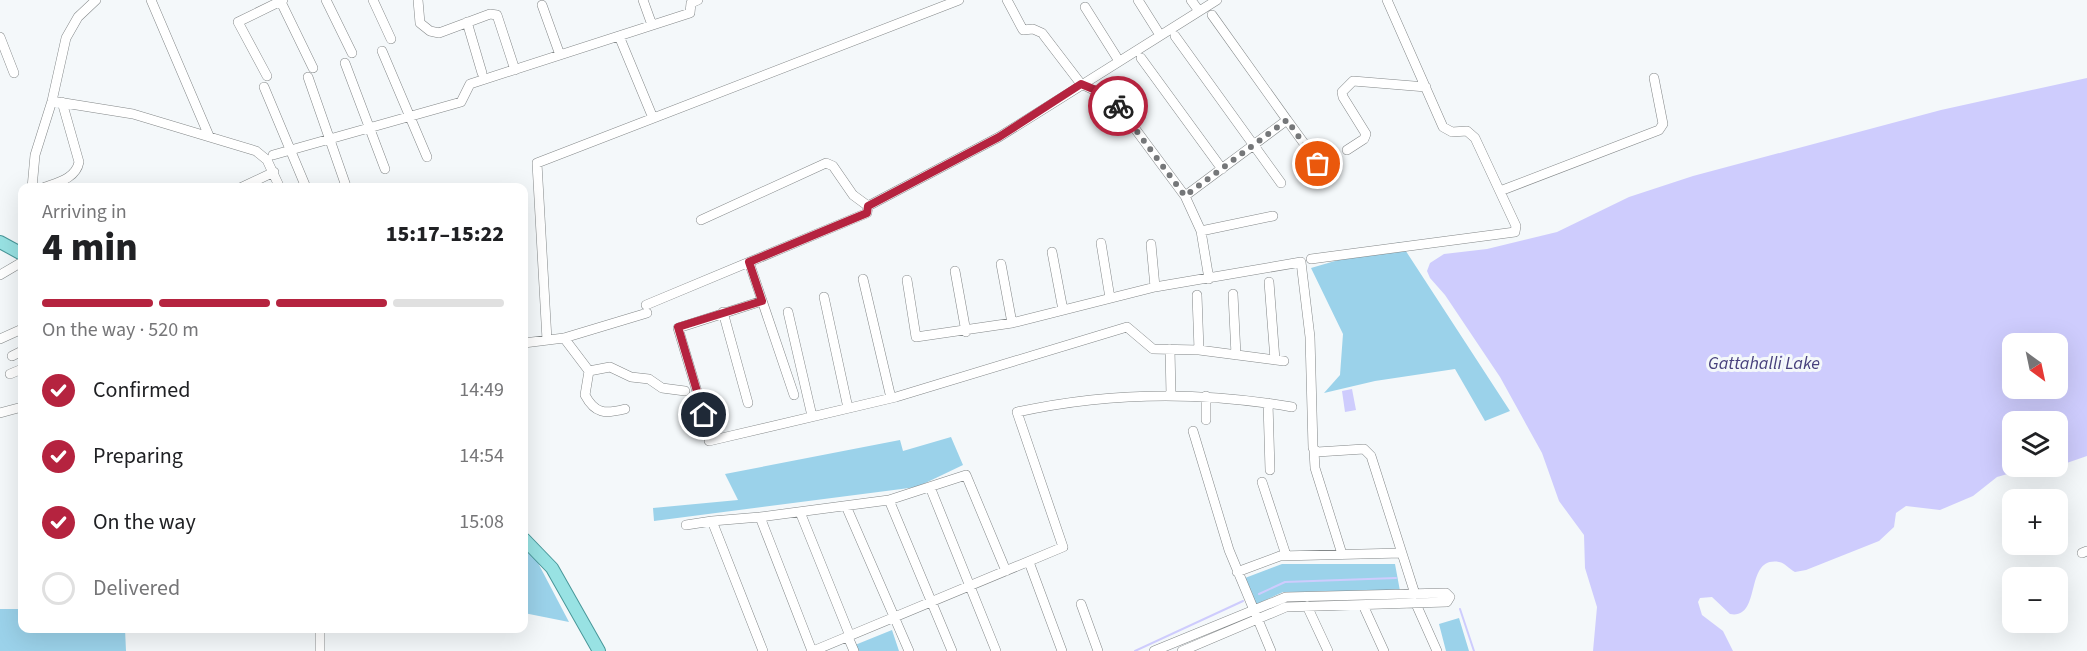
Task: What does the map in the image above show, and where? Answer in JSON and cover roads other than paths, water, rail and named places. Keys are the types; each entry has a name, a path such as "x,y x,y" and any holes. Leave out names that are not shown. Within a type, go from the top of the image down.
{"main road":[{"path":"0,242 18,252"},
{"path":"528,543 552,568 598,651"}],"street":[{"path":"32,183 35,155 57,101 66,38 78,16 96,0"},
{"path":"151,0 209,136"},
{"path":"267,76 238,22 281,0 313,68"},
{"path":"326,0 352,53"},
{"path":"373,0 391,39"},
{"path":"418,0 420,23 430,31 439,33 490,14 497,15 515,70"},
{"path":"643,0 652,25"},
{"path":"547,340 537,163 959,0"},
{"path":"1007,0 1023,30 1033,28 1042,33 1081,84 1113,99 1185,196 1201,231 1209,279"},
{"path":"1138,0 1160,35"},
{"path":"1191,0 1199,11"},
{"path":"868,206 999,137 1217,0"},
{"path":"1311,260 1409,244 1510,235 1515,232 1516,226 1475,138 1467,132 1448,132 1443,127 1387,0"},
{"path":"273,155 461,102 470,84 690,13 693,1"},
{"path":"542,5 560,55"},
{"path":"1085,7 1119,61"},
{"path":"1212,15 1318,164"},
{"path":"467,22 482,73"},
{"path":"619,36 653,118"},
{"path":"1175,36 1281,183"},
{"path":"0,37 14,73"},
{"path":"382,51 412,117 427,157"},
{"path":"1141,58 1222,169"},
{"path":"345,63 385,169"},
{"path":"308,77 345,183"},
{"path":"1500,191 1659,130 1664,124 1654,78"},
{"path":"1347,150 1364,139 1366,134 1343,97 1342,92 1349,83 1353,81 1426,87"},
{"path":"264,87 304,183"},
{"path":"57,101 134,114 256,151 267,160 278,183"},
{"path":"56,183 71,176 77,170 79,162 57,101"},
{"path":"1185,196 1287,120"},
{"path":"701,220 826,163 833,166 853,195 868,206"},
{"path":"251,183 274,172"},
{"path":"528,342 564,338 646,309 749,262 867,213 868,206"},
{"path":"1201,231 1273,216"},
{"path":"1101,243 1110,298"},
{"path":"1151,244 1155,287"},
{"path":"1052,252 1063,310"},
{"path":"749,262 794,395"},
{"path":"907,280 916,337 966,332 1012,323 1155,287 1301,262 1310,337 1315,468 1342,554"},
{"path":"0,275 18,264"},
{"path":"1001,264 1012,323"},
{"path":"955,271 966,332"},
{"path":"863,279 891,398"},
{"path":"709,441 891,398 1127,327 1153,349 1200,350 1279,361 1269,282"},
{"path":"1233,294 1236,355"},
{"path":"1197,295 1200,350"},
{"path":"825,297 848,408"},
{"path":"704,415 678,327 762,301"},
{"path":"723,312 748,403"},
{"path":"788,312 812,416"},
{"path":"0,339 18,331"},
{"path":"564,338 589,370 585,394 594,409 608,413 625,409"},
{"path":"1170,349 1171,395"},
{"path":"12,356 18,353"},
{"path":"589,370 610,367 631,377 649,379 662,387 685,391"},
{"path":"10,374 18,371"},
{"path":"760,517 813,651 1063,547 1017,412 1095,398 1171,395 1206,396 1292,407"},
{"path":"1206,396 1206,420"},
{"path":"1268,403 1269,470"},
{"path":"0,412 18,407"},
{"path":"1193,431 1237,572 1270,651"},
{"path":"1314,451 1364,449 1368,451 1416,599 1437,651"},
{"path":"686,525 889,500 966,475 1006,571"},
{"path":"1262,482 1286,555"},
{"path":"930,487 996,651"},
{"path":"889,500 952,651"},
{"path":"846,506 909,651"},
{"path":"800,512 854,651"},
{"path":"712,521 763,651"},
{"path":"1237,572 1286,555 1402,553"},
{"path":"1029,561 1062,651"},
{"path":"1182,651 1207,641 1286,597 1416,599"},
{"path":"1154,651 1254,614 1279,608 1363,605 1416,599"},
{"path":"1081,604 1098,651"},
{"path":"1363,605 1384,651"},
{"path":"1307,606 1328,651"},
{"path":"320,633 320,651"},
{"path":"1207,641 1212,651"}],"water":[{"name":"Gattahalli Lake","path":"2087,78 2087,456 2068,463 2068,411 2002,411 2002,476 1973,496 1940,510 1906,506 1896,513 1894,527 1879,541 1806,570 1795,572 1779,562 1768,563 1761,568 1756,577 1747,608 1740,613 1730,614 1712,597 1700,598 1698,602 1702,615 1723,631 1733,651 1593,651 1597,607 1585,568 1584,535 1559,501 1542,453 1500,377 1427,271 1430,263 1444,254 1487,249 1557,232 1629,197 1693,176 1941,110"},
{"path":"1352,389 1356,410 1345,412 1342,391"}],"waterway":[{"path":"1259,594 1285,582 1396,578"},
{"path":"1135,651 1243,601"},
{"path":"1460,609 1474,651"}]}
